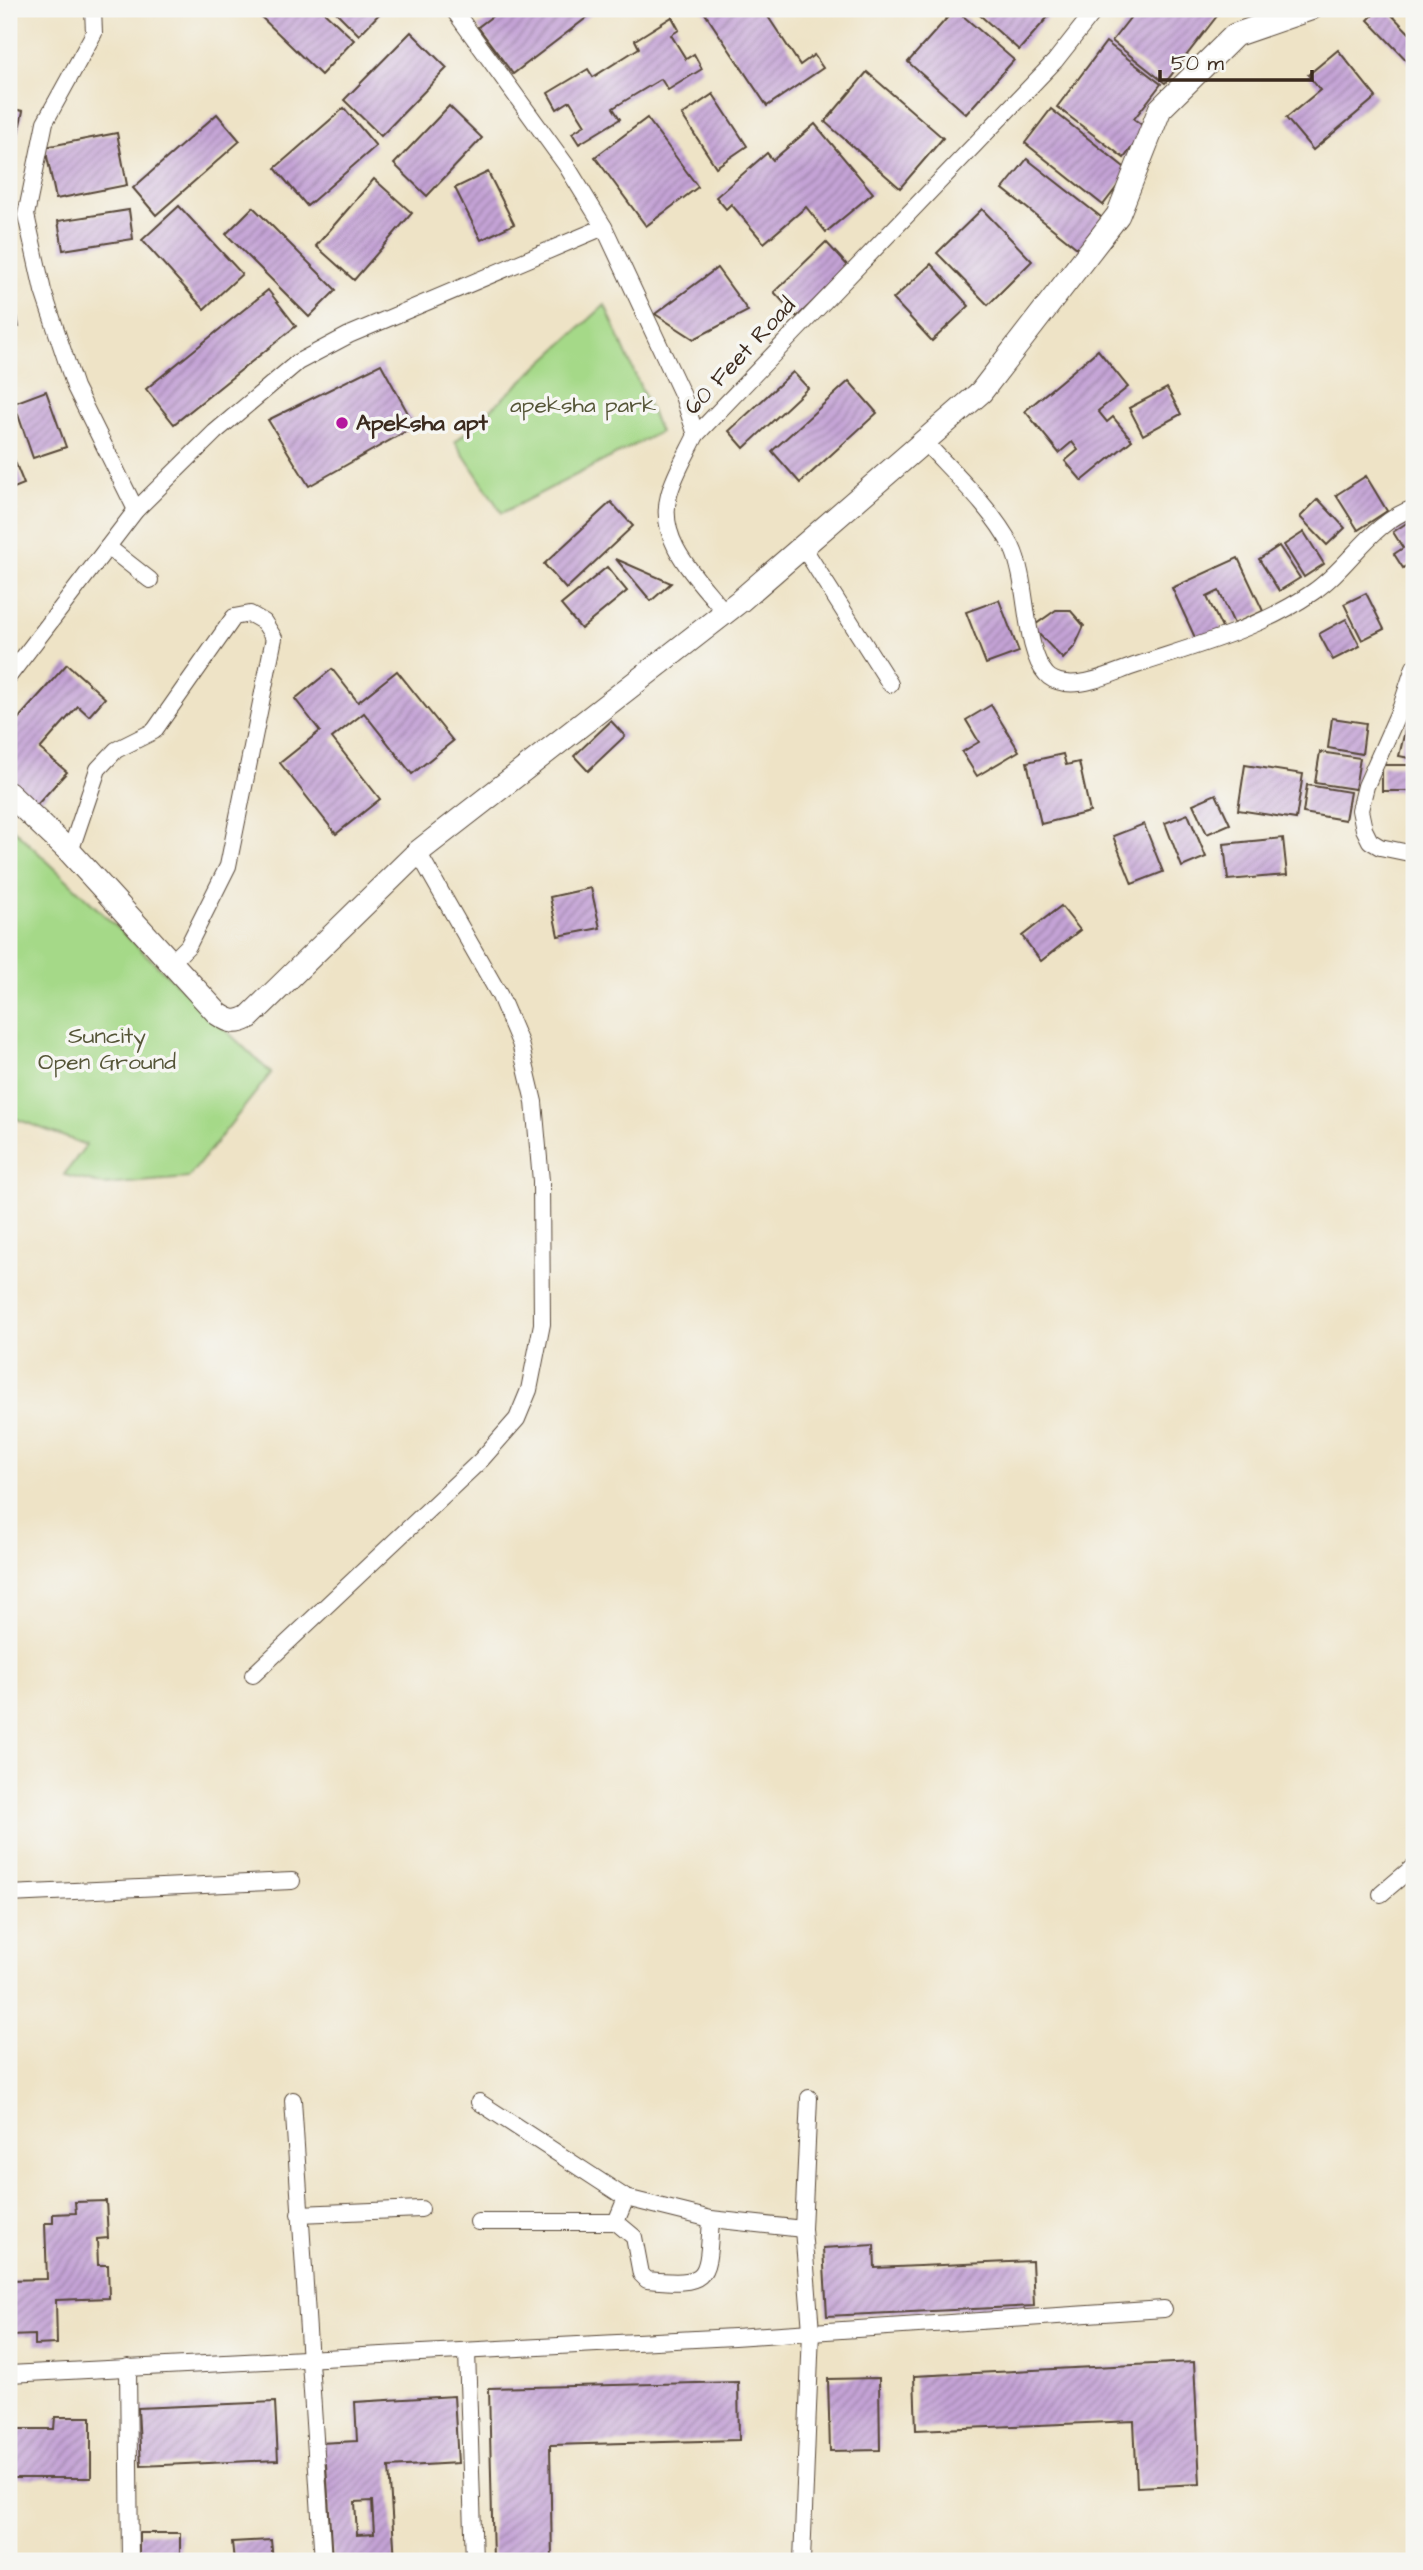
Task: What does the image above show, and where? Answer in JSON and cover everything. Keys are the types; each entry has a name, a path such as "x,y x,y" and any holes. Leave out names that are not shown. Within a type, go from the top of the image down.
{"street":[{"path":"93,9 94,33 45,122 26,215 43,291 75,387 136,510"},
{"name":"60 Feet Road","path":"456,10 566,165 604,227 683,396 696,435 1055,61 1096,9"},
{"path":"9,794 70,852 218,1014 229,1022 240,1022 250,1017 418,852 725,613 981,392 1118,215 1160,109 1235,35 1310,9"},
{"path":"9,677 136,510 215,432 298,362 349,335 604,227"},
{"path":"696,435 669,493 665,515 667,533 678,552 725,613"},
{"path":"924,440 994,521 1012,547 1027,599 1038,665 1048,678 1065,683 1092,680 1241,631 1275,615 1315,591 1380,527 1398,513 1414,508"},
{"path":"108,547 150,580"},
{"path":"803,547 891,684"},
{"path":"70,852 98,769 116,750 155,731 234,617 250,614 264,622 274,638 228,866 188,946 171,963"},
{"path":"1414,667 1401,708 1366,786 1360,810 1370,841 1380,847 1414,854"},
{"path":"253,1675 481,1460 517,1419 530,1390 542,1324 541,1181 534,1102 520,1043 500,996 418,852"},
{"path":"1381,1894 1414,1866"},
{"path":"9,1894 292,1881"},
{"path":"802,2561 811,2331 803,2229 809,2098"},
{"path":"293,2100 323,2561"},
{"path":"479,2102 626,2198 711,2219 803,2229"},
{"path":"616,2222 626,2198"},
{"path":"299,2214 421,2210"},
{"path":"478,2222 616,2222 634,2237 641,2274 647,2280 689,2283 703,2274 708,2263 711,2219"},
{"path":"9,2374 309,2361 1164,2309"},
{"path":"467,2352 474,2561"},
{"path":"128,2367 130,2561"}],"green space":[{"name":"apeksha park","path":"605,305 660,432 502,513 455,442"},
{"name":"Suncity Open Ground","path":"9,825 271,1073 188,1178 104,1185 64,1175 86,1145 9,1116"}],"building":[{"path":"253,9 321,9 354,40 321,75"},
{"path":"333,9 384,9 359,35"},
{"path":"502,9 598,9 513,74 478,27"},
{"path":"702,9 763,9 800,65 814,55 823,68 767,106"},
{"path":"955,9 1014,60 966,114 908,62"},
{"path":"973,9 1055,9 1019,50"},
{"path":"1137,9 1208,9 1217,16 1165,83 1112,41"},
{"path":"1379,9 1386,9 1414,38 1414,68 1368,20"},
{"path":"672,17 679,30 671,35 686,59 694,54 702,69 668,90 661,79 613,108 620,119 579,144 572,133 585,125 570,101 557,109 548,93 588,69 593,77 639,48 635,40"},
{"path":"411,32 447,68 381,136 344,100"},
{"path":"1106,42 1161,84 1134,119 1146,128 1124,158 1057,107"},
{"path":"1338,50 1376,97 1313,150 1286,118 1320,90 1308,75"},
{"path":"867,72 943,138 900,188 825,122"},
{"path":"713,94 747,146 716,167 682,115"},
{"path":"449,106 482,138 427,196 394,164"},
{"path":"9,108 23,111 13,156 9,155"},
{"path":"344,108 376,146 307,206 275,168"},
{"path":"1051,109 1129,171 1103,205 1025,143"},
{"path":"217,114 240,141 156,215 133,188"},
{"path":"647,118 698,187 646,226 595,157"},
{"path":"815,124 873,193 826,232 806,207 764,243 731,204 726,209 716,197 767,153 773,160"},
{"path":"117,133 127,185 56,199 45,147"},
{"path":"1027,159 1106,221 1082,252 1003,189"},
{"path":"488,172 514,224 481,240 455,188"},
{"path":"374,179 412,213 354,280 316,246"},
{"path":"179,206 242,274 204,309 142,240"},
{"path":"253,207 336,290 309,317 226,234"},
{"path":"982,209 1032,261 988,305 937,253"},
{"path":"129,210 133,239 63,250 58,221"},
{"path":"826,242 849,267 797,317 774,292"},
{"path":"931,264 969,306 932,341 893,299"},
{"path":"717,268 748,311 694,339 655,314"},
{"path":"268,290 296,326 174,424 146,389"},
{"path":"14,298 19,327 9,329 9,299"},
{"path":"1098,350 1128,387 1098,411 1107,422 1113,417 1132,440 1082,481 1065,461 1078,450 1072,442 1059,453 1025,411"},
{"name":"Apeksha apt","path":"381,364 415,426 309,486 268,420"},
{"path":"793,372 808,388 744,448 729,431"},
{"path":"849,381 877,413 800,483 772,451"},
{"path":"1167,388 1181,414 1143,435 1129,408"},
{"path":"46,391 66,447 33,458 14,403"},
{"path":"9,447 24,484 9,490"},
{"path":"1366,476 1387,511 1358,530 1336,495"},
{"path":"1318,499 1345,528 1327,545 1300,517"},
{"path":"611,502 633,526 566,589 544,564"},
{"path":"1414,518 1414,560 1403,568 1394,554 1403,548 1393,532"},
{"path":"1304,532 1324,564 1304,577 1284,545"},
{"path":"1279,546 1300,578 1279,591 1259,559"},
{"path":"1238,558 1263,611 1234,624 1219,591 1207,597 1223,630 1197,642 1172,588"},
{"path":"616,559 671,583 651,601"},
{"path":"607,567 627,591 581,629 561,605"},
{"path":"1366,593 1384,629 1362,640 1344,604"},
{"path":"999,600 1019,652 986,664 966,612"},
{"path":"1056,610 1070,610 1084,626 1075,646 1063,659 1032,627"},
{"path":"1346,619 1360,646 1333,660 1319,634"},
{"path":"67,664 105,698 89,716 78,706 40,749 67,772 35,807 9,784 9,729"},
{"path":"332,669 358,702 397,671 453,741 412,774 364,713 332,738 380,799 336,834 280,763 320,731 295,699"},
{"path":"991,705 1019,751 977,776 962,752 979,742 966,720"},
{"path":"1409,714 1414,716 1414,759 1399,756"},
{"path":"1332,718 1366,723 1362,754 1328,748"},
{"path":"611,721 625,736 588,771 574,756"},
{"path":"1320,752 1360,758 1355,789 1315,783"},
{"path":"1063,754 1066,765 1079,762 1090,812 1041,824 1027,762"},
{"path":"1245,765 1303,774 1296,819 1238,810"},
{"path":"1382,765 1414,765 1414,791 1382,791"},
{"path":"1307,785 1350,792 1345,820 1303,813"},
{"path":"1216,794 1230,824 1207,834 1193,804"},
{"path":"1188,814 1206,857 1182,867 1165,823"},
{"path":"1144,824 1163,872 1132,884 1113,836"},
{"path":"1283,838 1287,875 1228,880 1224,844"},
{"path":"591,888 600,928 558,936 550,897"},
{"path":"1061,906 1080,930 1041,961 1022,936"},
{"path":"106,2201 108,2238 97,2239 98,2265 108,2265 109,2298 56,2300 57,2344 35,2345 35,2335 9,2336 9,2280 47,2279 45,2223 53,2223 53,2214 76,2213 75,2202"},
{"path":"874,2245 875,2268 1032,2261 1034,2306 827,2316 823,2248"},
{"path":"1194,2362 1200,2484 1137,2487 1134,2421 916,2430 914,2376"},
{"path":"879,2378 880,2450 830,2451 828,2379"},
{"path":"738,2382 739,2440 550,2445 552,2561 493,2561 489,2388"},
{"path":"454,2396 458,2463 389,2467 395,2561 332,2561 326,2464 321,2464 320,2443 357,2441 355,2402","holes":["372,2501 374,2534 357,2535 355,2502"]},
{"path":"275,2402 278,2460 141,2466 138,2408"},
{"path":"55,2417 91,2417 91,2478 9,2478 9,2429 54,2429"},
{"path":"139,2533 180,2533 180,2561 139,2561"},
{"path":"271,2540 273,2561 234,2561 232,2542"}],"place":[{"name":"Apeksha apt","path":"342,423"}]}
